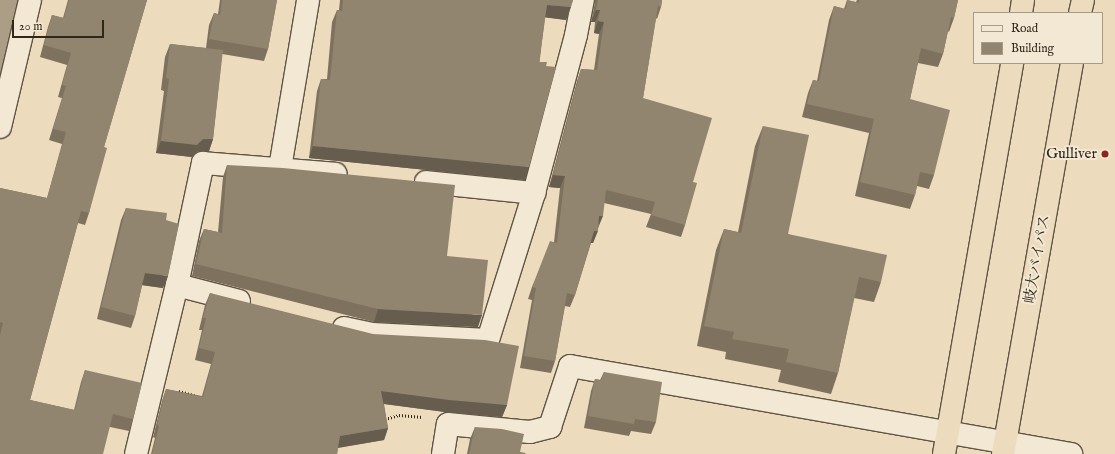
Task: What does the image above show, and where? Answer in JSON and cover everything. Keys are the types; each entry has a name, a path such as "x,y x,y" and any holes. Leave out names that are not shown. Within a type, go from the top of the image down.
{"highway":[{"path":"1021,12 1023,0"},
{"path":"1080,12 1083,0"},
{"path":"944,454 1012,64"},
{"name":"岐大バイパス","path":"1004,448 1072,64"}],"street":[{"path":"0,127 30,0"},
{"path":"280,168 308,0"},
{"path":"323,322 372,334 488,340 534,193 576,35 582,0"},
{"path":"136,454 177,285 202,163 280,168 360,176"},
{"path":"407,181 534,193"},
{"path":"177,285 262,307"},
{"path":"443,454 448,424 530,432 550,427 570,366 949,432 1004,448 1071,454"}],"path":[{"path":"153,385 200,396"},
{"path":"378,422 399,415 435,419 448,424"}],"building":[{"path":"69,0 147,0 104,147 107,148 89,213 81,211 30,400 75,410 85,370 142,383 133,419 113,414 103,454 0,454 0,335 3,323 0,322 0,188 47,198 66,132 53,129 66,86 62,85 71,53 44,45 52,15 64,18"},
{"path":"222,0 277,0 268,49 209,39 214,13 220,15"},
{"path":"343,0 573,0 571,7 547,5 539,62 547,62 546,66 556,67 529,167 313,146 321,79 330,80 337,10 342,11"},
{"path":"598,0 662,0 661,7 658,6 643,98 712,118 693,182 697,183 685,225 651,215 655,202 606,190 603,216 599,216 598,231 594,231 575,295 567,293 555,361 524,356 536,288 532,287 550,241 557,243 565,176 553,175 581,69 597,70 604,22 598,21 600,10 596,10"},
{"path":"847,0 859,3 859,0 958,0 954,18 951,17 943,54 921,48 910,99 950,110 934,175 920,172 915,195 860,182 874,119 807,104 813,80 819,81 834,6 846,9"},
{"path":"170,44 223,50 213,139 203,139 197,145 161,141 169,79 166,78"},
{"path":"763,126 809,135 788,234 887,255 881,282 859,277 838,373 786,362 789,349 732,339 734,332 704,326 724,229 741,233"},
{"path":"227,165 283,168 455,185 447,256 488,260 482,315 378,309 196,264 204,229 222,233"},
{"path":"126,208 167,213 166,220 179,224 168,276 145,273 135,316 101,307"},
{"path":"210,293 373,334 485,340 519,346 507,405 449,400 381,391 388,428 340,436 337,454 152,454 159,426 157,425 166,389 203,397 215,352 199,348 206,318 203,318"},
{"path":"604,372 662,382 656,422 635,419 634,424 588,416 595,379 601,380"},
{"path":"475,427 502,429 524,434 520,452 526,453 469,454"}],"waterway":[{"path":"0,44 11,0"}],"place":[{"name":"Gulliver","path":"1105,154"}]}
